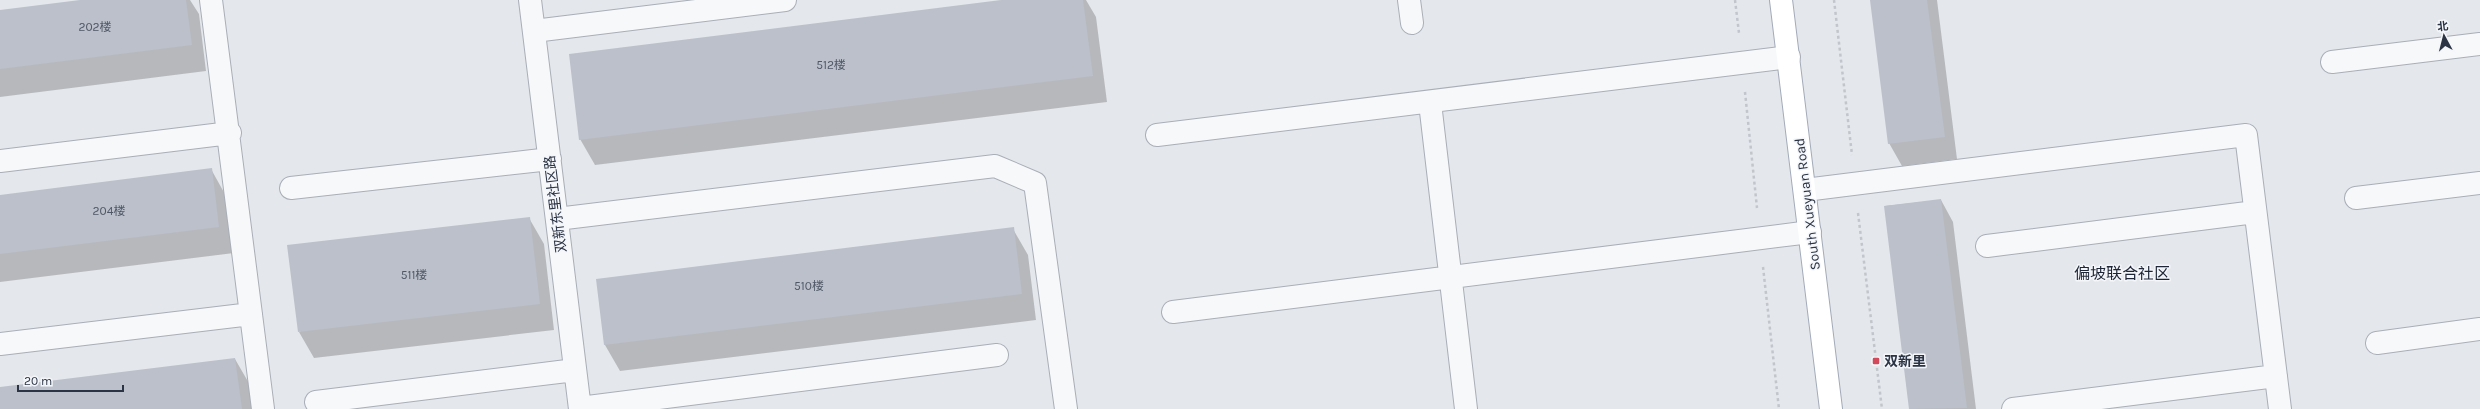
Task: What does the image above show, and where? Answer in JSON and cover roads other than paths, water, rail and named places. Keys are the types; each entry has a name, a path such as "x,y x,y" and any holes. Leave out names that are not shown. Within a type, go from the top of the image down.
{"main road":[{"name":"South Xueyuan Road","path":"1781,0 1831,409"}],"street":[{"path":"211,0 230,133 263,409"},
{"name":"双新东里社区路","path":"530,0 580,408"},
{"path":"534,31 785,0"},
{"path":"1409,0 1412,23"},
{"path":"2332,62 2480,44"},
{"path":"1157,135 1789,57"},
{"path":"1430,102 1466,409"},
{"path":"0,160 230,133"},
{"path":"1805,190 2246,135 2280,409"},
{"path":"291,188 550,159"},
{"path":"557,219 994,166 1035,183 1066,409"},
{"path":"2356,198 2480,183"},
{"path":"1987,246 2255,212"},
{"path":"1173,312 1810,232"},
{"path":"0,344 252,314"},
{"path":"2377,343 2480,329"},
{"path":"580,408 997,355"},
{"path":"316,402 575,370"},
{"path":"2013,409 2276,376"}],"place":[{"name":"双新里","path":"1876,361"}],"district":[{"name":"偏坡联合社区","path":"2122,273"}]}
